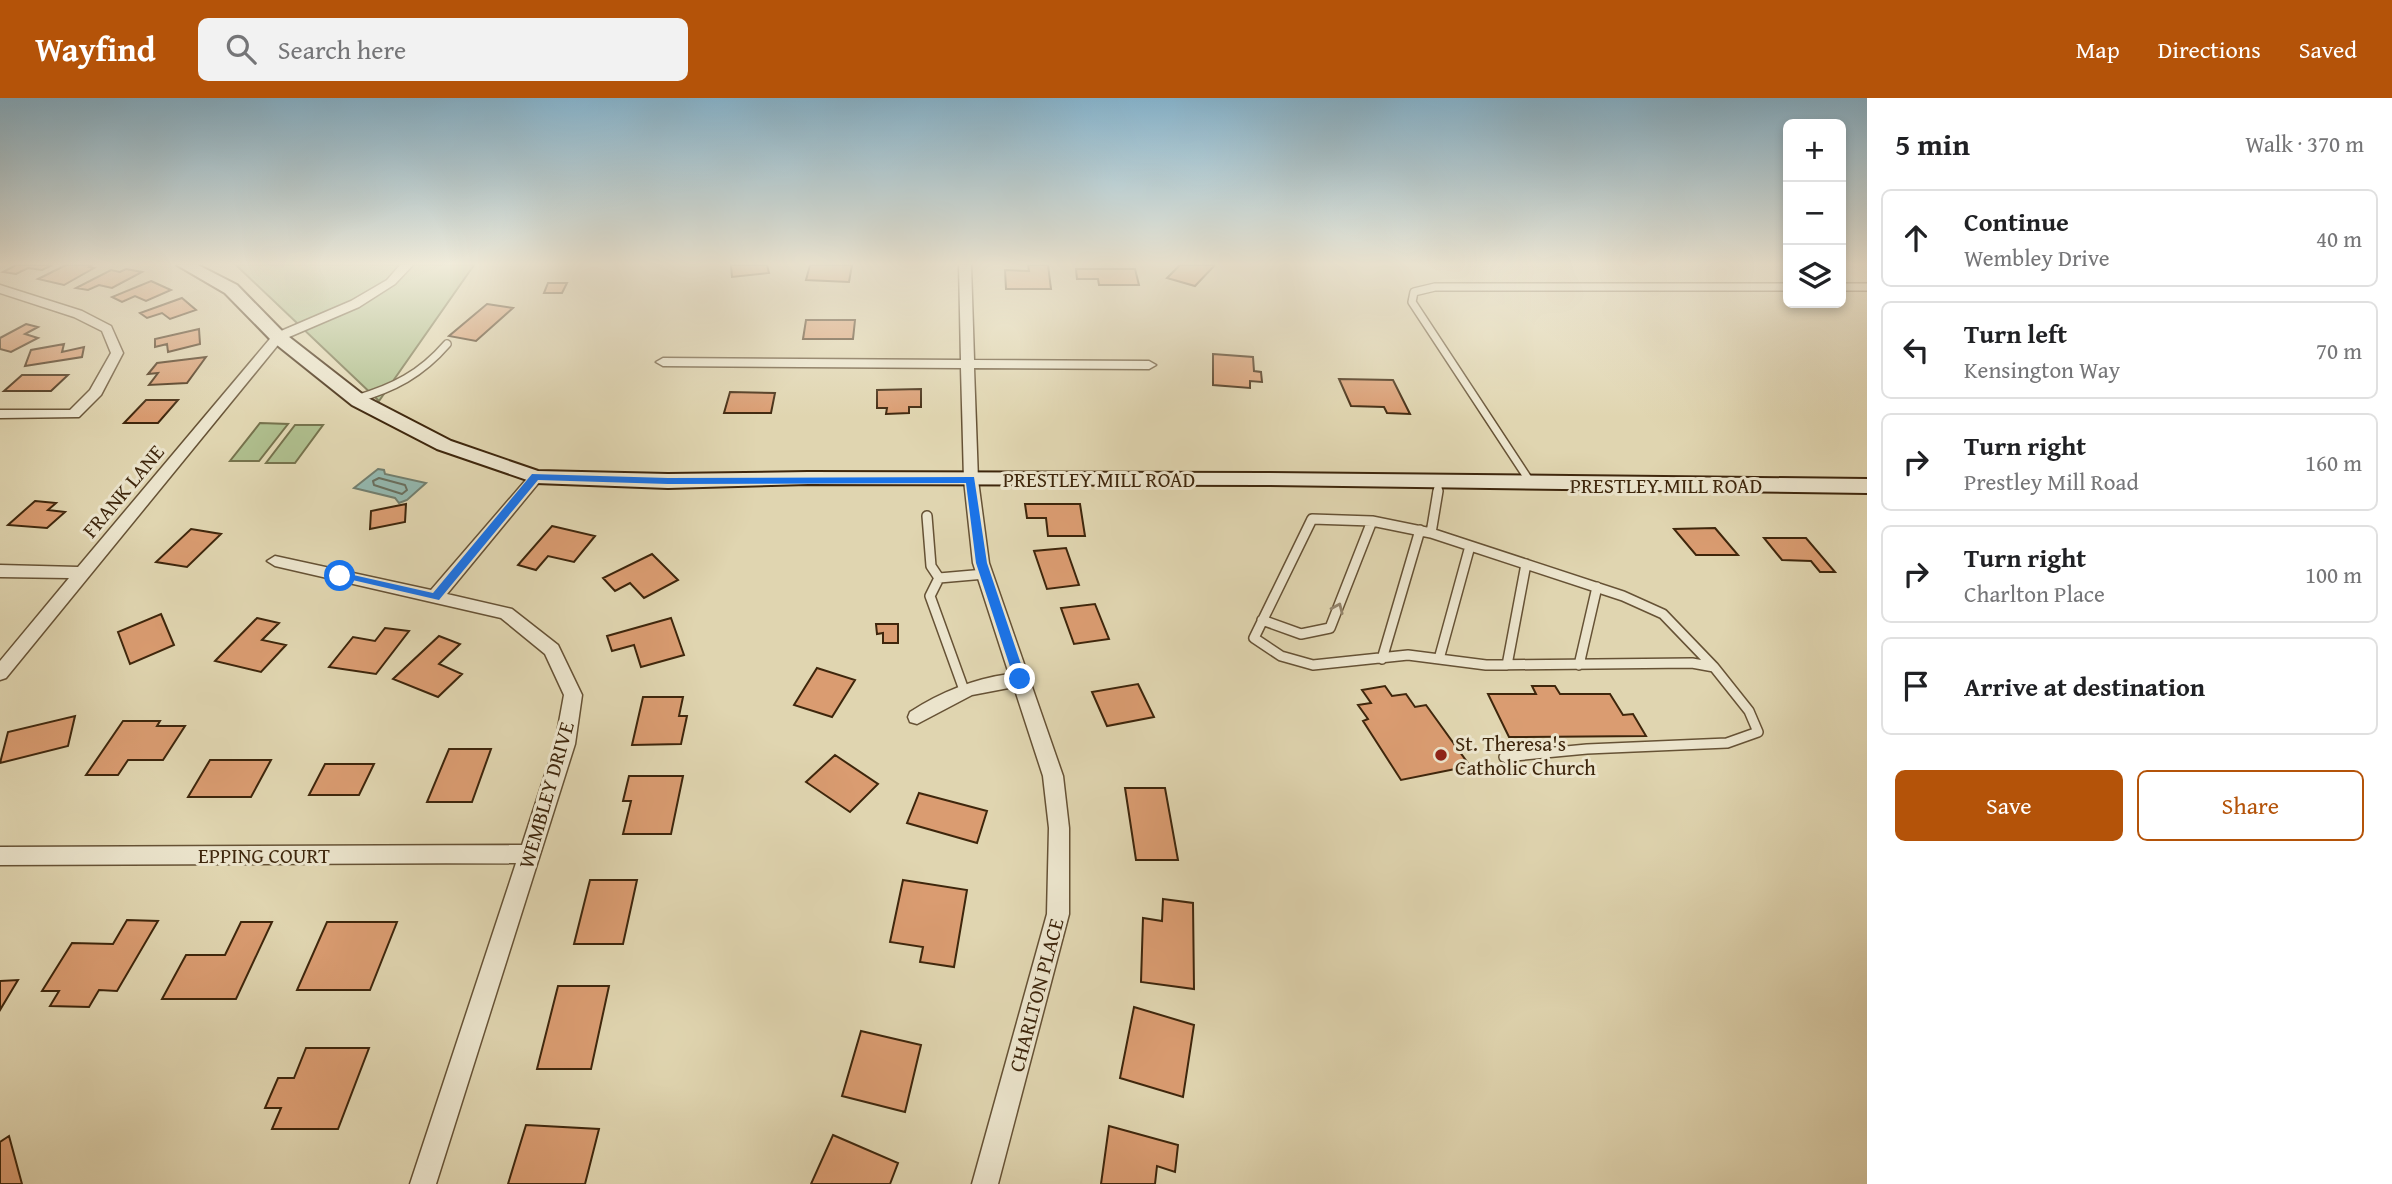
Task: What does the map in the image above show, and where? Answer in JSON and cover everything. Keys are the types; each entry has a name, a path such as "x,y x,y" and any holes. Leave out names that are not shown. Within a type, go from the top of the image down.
{"street":[{"path":"0,414 74,414 96,392 117,353 107,329 81,316"},
{"name":"PRESTLEY MILL ROAD","path":"257,316 278,337 356,398 444,445 536,477 668,481 971,480 1867,486"},
{"path":"278,337 328,316"},
{"name":"CHARLTON PLACE","path":"967,316 971,480 985,574 1053,776 1059,828 1058,914 985,1184"},
{"name":"FRANK LANE","path":"0,673 278,337"},
{"path":"663,362 1149,365"},
{"path":"435,597 536,477"},
{"name":"WEMBLEY DRIVE","path":"275,561 506,613 552,650 573,695 565,744 423,1184"},
{"path":"0,571 82,573"},
{"path":"917,717 976,685 1020,679"},
{"name":"EPPING COURT","path":"0,856 529,854"}],"lane":[{"path":"1421,316 1531,484"},
{"path":"356,398 414,379 431,365 447,344"},
{"path":"1431,533 1439,482"},
{"path":"927,516 931,566 939,578"},
{"path":"1504,757 1587,749 1727,743 1758,732 1749,710 1714,667 1663,614 1597,587 1420,530 1336,516 1312,519 1254,638 1281,656 1313,665 1408,655 1507,665 1692,663 1714,667"},
{"path":"1262,620 1301,634 1330,628 1354,573 1372,521"},
{"path":"1382,659 1420,530"},
{"path":"1439,659 1471,546"},
{"path":"1507,665 1526,564"},
{"path":"939,578 985,574"},
{"path":"939,578 930,596 964,690"},
{"path":"1579,665 1597,587"}],"green space":[{"path":"289,316 439,316 379,401"},
{"path":"260,423 288,424 259,461 230,461"},
{"path":"295,425 323,425 295,463 266,463"}],"water":[{"path":"378,469 384,470 385,474 426,483 407,500 399,503 395,498 354,488"}],"building":[{"path":"473,316 504,316 476,341 449,336"},
{"path":"806,320 855,320 853,339 803,339"},
{"path":"26,324 38,327 25,334 38,338 11,352 0,349 0,338"},
{"path":"199,329 200,344 168,352 167,344 155,347 155,339"},
{"path":"64,344 62,352 84,347 82,357 25,366 31,350"},
{"path":"1213,354 1253,357 1254,371 1261,372 1262,382 1250,381 1250,388 1213,385"},
{"path":"206,357 187,383 149,385 158,373 148,374 157,363"},
{"path":"22,375 68,375 51,391 4,391"},
{"path":"1339,379 1393,380 1410,414 1387,413 1384,407 1351,406"},
{"path":"921,389 921,407 909,407 909,413 886,414 887,408 877,408 877,390"},
{"path":"730,392 775,393 771,413 724,413"},
{"path":"146,400 178,400 158,423 124,423"},
{"path":"35,501 56,503 48,510 65,512 47,528 8,525"},
{"path":"406,504 405,522 370,529 371,511"},
{"path":"1025,504 1080,504 1085,536 1048,536 1046,518 1027,518"},
{"path":"552,526 595,536 574,562 548,556 536,570 518,565"},
{"path":"1715,528 1738,555 1696,555 1674,529"},
{"path":"191,529 221,534 187,567 156,562"},
{"path":"1764,538 1806,538 1835,572 1820,572 1811,561 1782,560"},
{"path":"1066,548 1079,585 1047,589 1034,551"},
{"path":"652,554 678,580 644,598 630,583 615,591 603,578"},
{"path":"1095,604 1109,639 1074,644 1061,608"},
{"path":"161,614 174,645 130,664 118,632"},
{"path":"257,618 279,623 262,640 286,645 261,672 215,661"},
{"path":"671,618 684,655 641,667 634,645 612,651 607,636"},
{"path":"876,624 898,624 898,643 883,643 883,633 877,634"},
{"path":"385,628 409,631 376,674 329,667 353,637 375,641"},
{"path":"439,636 460,644 439,664 462,674 438,697 393,679"},
{"path":"817,668 855,680 832,717 794,705"},
{"path":"1138,684 1154,717 1107,726 1092,692"},
{"path":"1385,686 1392,696 1406,694 1415,707 1426,705 1470,766 1401,780 1363,721 1368,719 1358,705 1371,703 1362,690"},
{"path":"1532,686 1555,686 1560,694 1610,694 1623,715 1633,714 1646,736 1509,737 1488,694 1536,694"},
{"path":"643,697 683,697 679,716 687,716 681,744 632,745"},
{"path":"75,716 68,746 0,763 8,732"},
{"path":"123,721 160,721 157,726 185,726 163,760 128,760 118,775 86,775"},
{"path":"449,749 491,749 472,802 427,802"},
{"path":"835,755 878,784 850,812 806,782"},
{"path":"210,760 271,760 251,797 188,797"},
{"path":"325,764 374,764 359,795 309,795"},
{"path":"629,776 683,776 671,834 623,834 631,801 623,801"},
{"path":"1125,788 1165,788 1178,860 1136,860"},
{"path":"919,793 987,811 977,843 907,823"},
{"path":"590,880 637,880 623,944 574,944"},
{"path":"903,880 967,890 954,967 920,962 923,947 890,942"},
{"path":"1163,899 1193,903 1194,989 1141,982 1143,918 1162,921"},
{"path":"127,920 158,921 117,991 99,990 89,1007 50,1006 59,991 42,991 72,943 113,944"},
{"path":"241,922 272,922 236,999 162,999 186,955 225,955"},
{"path":"327,922 397,922 370,990 297,990"},
{"path":"18,980 0,1010 0,981"},
{"path":"558,986 609,986 591,1069 537,1069"},
{"path":"1134,1007 1194,1025 1183,1097 1120,1078"},
{"path":"861,1031 921,1045 905,1112 842,1096"},
{"path":"306,1048 369,1048 338,1129 272,1129 281,1108 265,1108 278,1078 294,1078"},
{"path":"526,1125 599,1129 585,1184 508,1184"},
{"path":"1109,1126 1178,1145 1175,1172 1157,1166 1155,1184 1101,1184"},
{"path":"833,1135 898,1163 890,1184 811,1184"},
{"path":"9,1136 22,1184 0,1184 0,1142"}],"place":[{"name":"St. Theresa's Catholic Church","path":"1441,755"}],"route":[{"path":"340,576 435,597 536,477 668,481 808,478 971,480 981,563 1020,679"}]}
